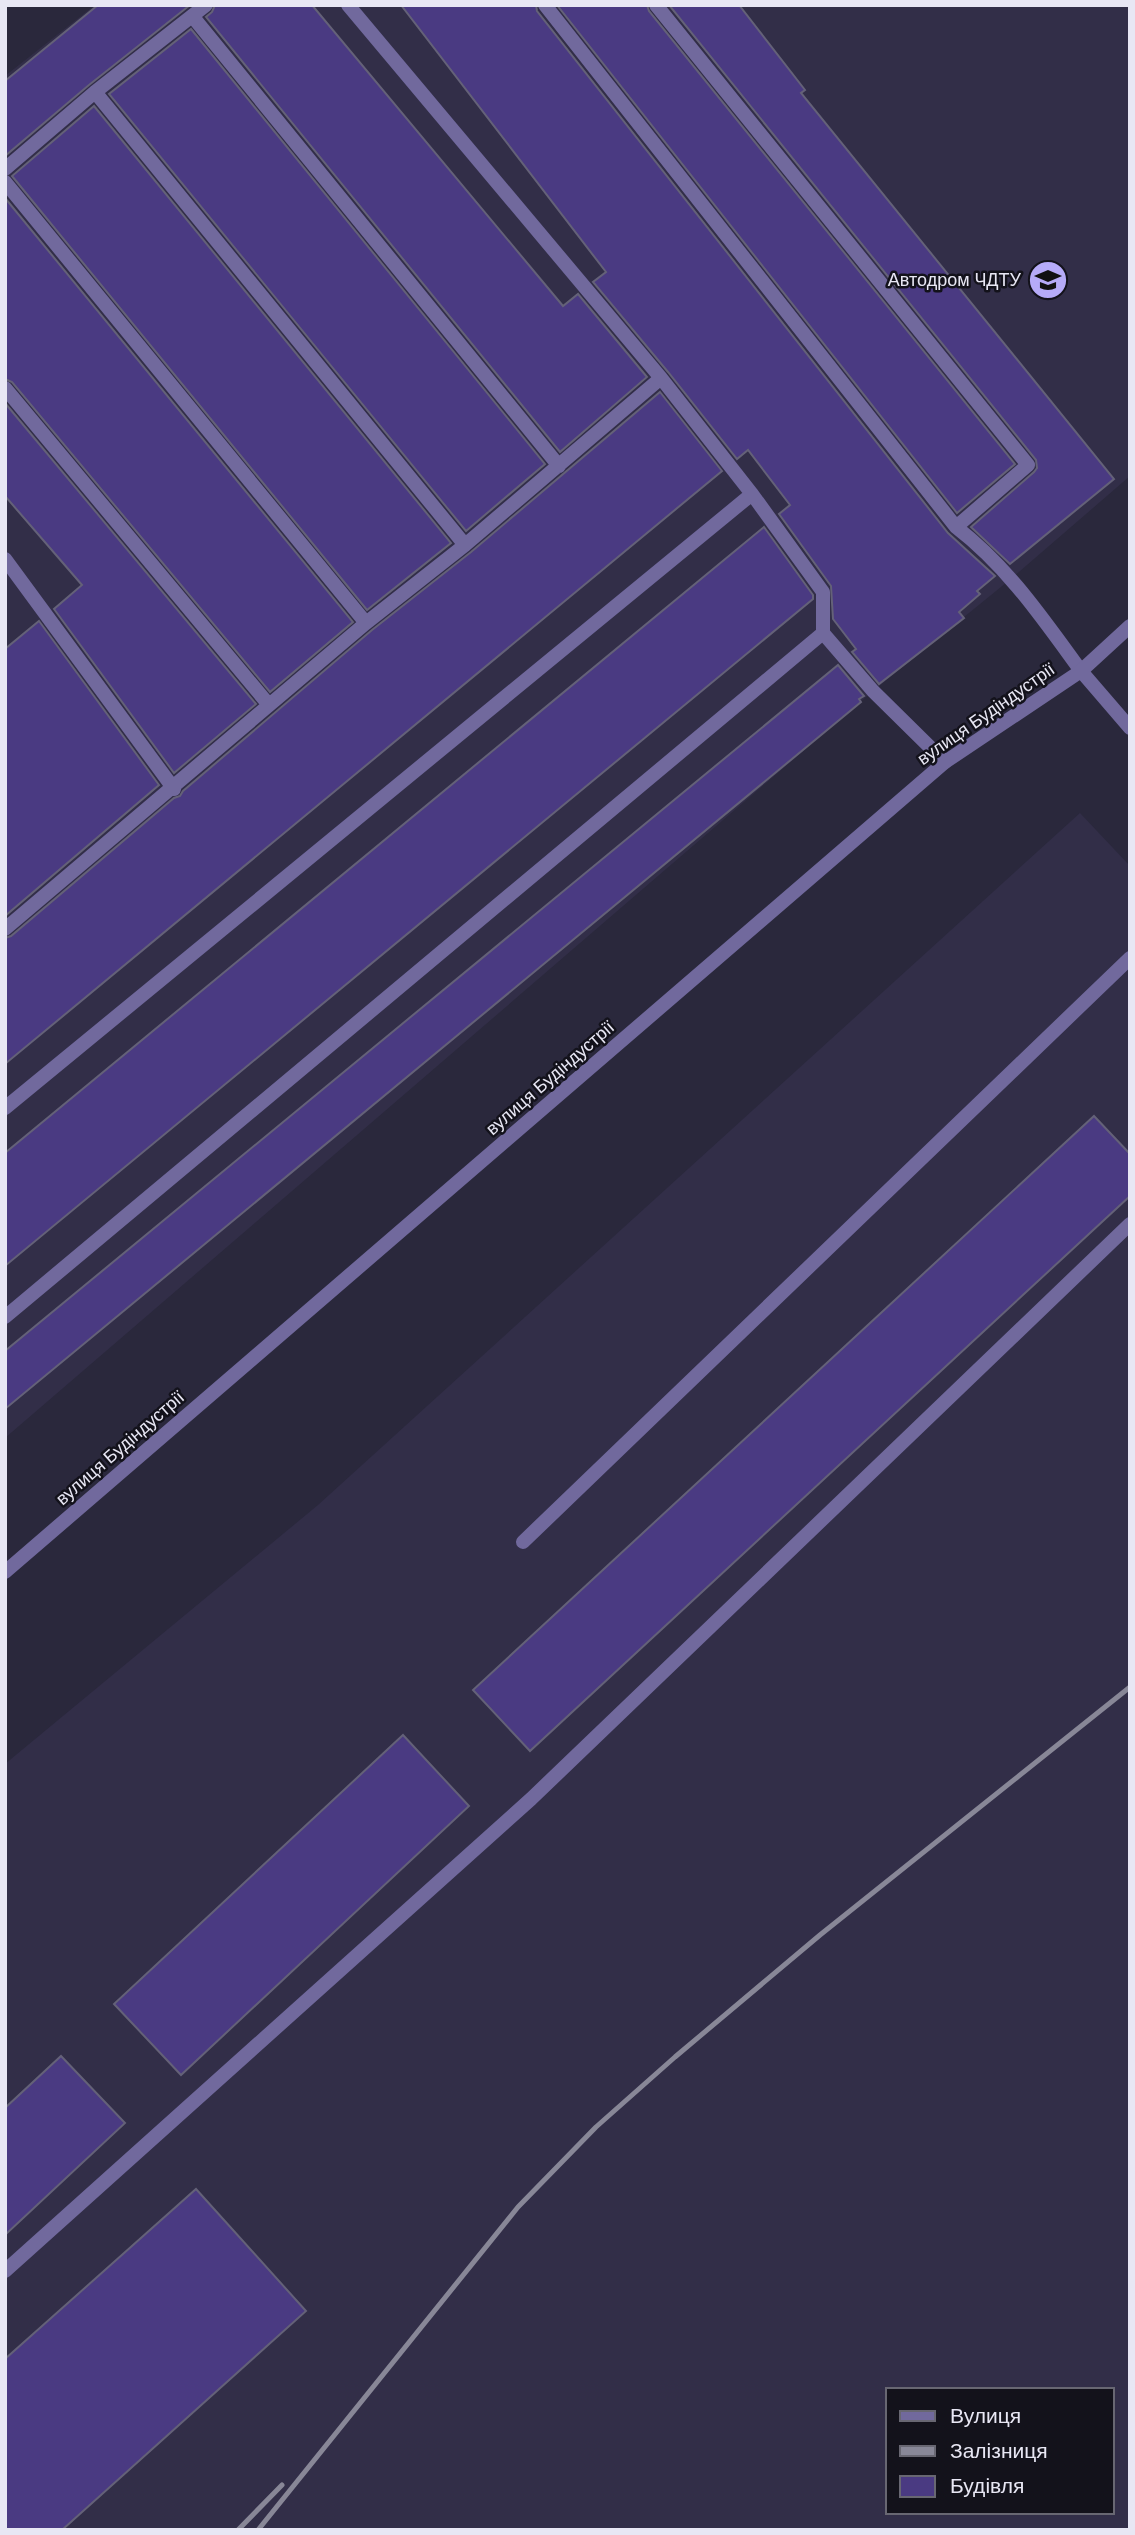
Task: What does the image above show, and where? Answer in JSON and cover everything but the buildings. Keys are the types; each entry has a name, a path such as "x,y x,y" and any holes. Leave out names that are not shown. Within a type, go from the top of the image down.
{"street":[{"path":"5,169 95,92 206,5"},
{"path":"348,5 661,378 752,494 823,593 823,633 873,691 945,762"},
{"path":"545,5 956,527 982,547 1012,578 1082,671 1130,728"},
{"path":"656,5 1028,465 956,527"},
{"path":"193,16 559,466"},
{"path":"95,92 465,545"},
{"path":"5,182 366,623"},
{"path":"5,929 174,789 366,623 465,545 661,378"},
{"path":"5,388 269,705"},
{"path":"5,1108 752,494"},
{"path":"5,559 174,789"},
{"name":"вулиця Будіндустрії","path":"5,1572 945,762 1082,671 1130,626"},
{"path":"5,1317 823,633"},
{"path":"523,1542 1130,958"},
{"path":"5,2272 531,1799 1130,1224"}],"shaded area":[{"path":"95,5 1130,5 1130,476 1012,578 873,691 5,1438 5,76"},
{"path":"1080,813 1130,866 1130,2530 5,2530 5,1764 318,1505"}],"railway":[{"path":"258,2530 518,2207 596,2127 820,1935 1130,1687"},
{"path":"238,2530 282,2485"}],"place":[{"name":"Автодром ЧДТУ","path":"1048,280"}]}
